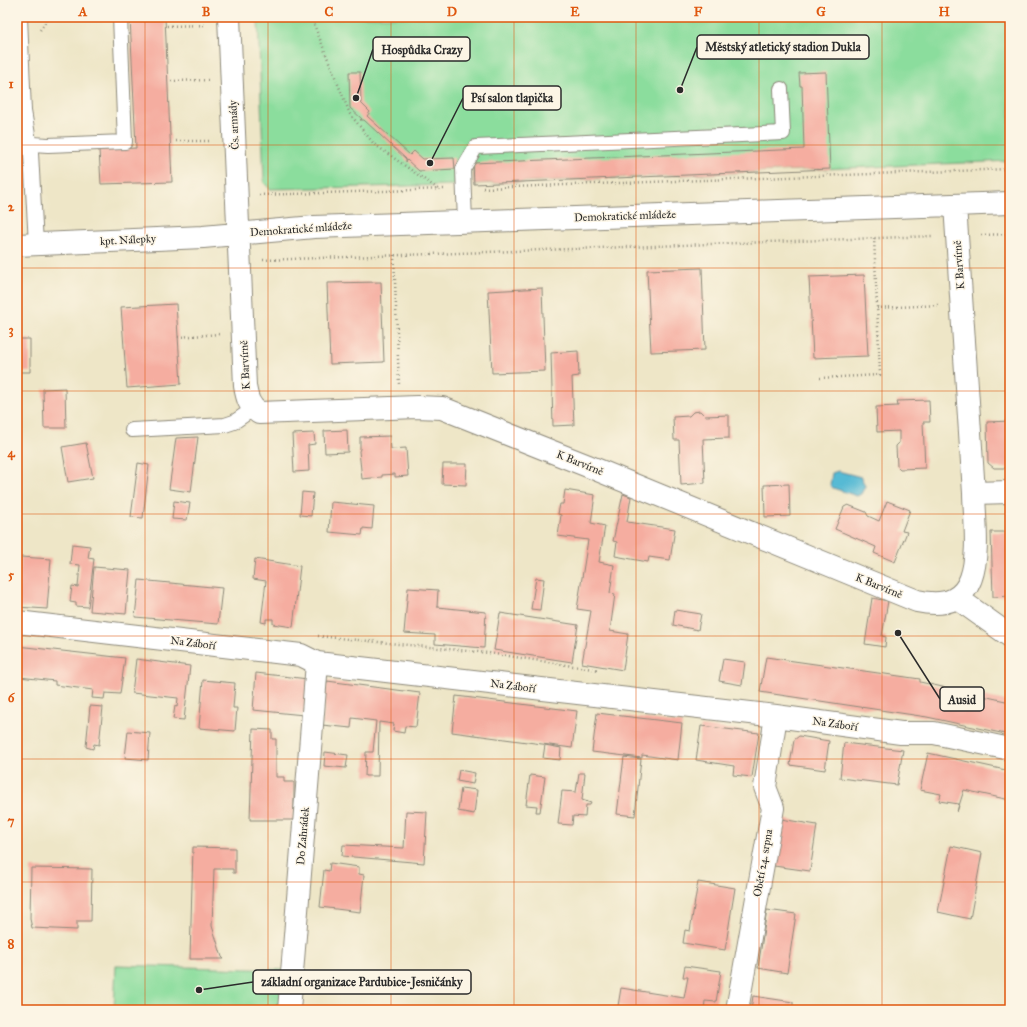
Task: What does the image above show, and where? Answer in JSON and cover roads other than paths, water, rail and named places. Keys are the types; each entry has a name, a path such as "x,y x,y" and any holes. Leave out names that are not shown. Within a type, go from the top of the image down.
{"street":[{"name":"Čs. armády","path":"229,17 240,233"},
{"name":"Demokratické mládeže","path":"240,233 314,227 1010,203"},
{"name":"K Barvírně","path":"240,233 245,386 248,399 253,409 259,413 268,414 430,407 460,414 917,601 940,604 957,598 965,591 971,581 976,565 974,493 955,205"},
{"name":"kpt. Nálepky","path":"27,245 240,233"},
{"path":"974,493 1010,492"},
{"path":"957,598 1010,636"},
{"name":"Na Záboří","path":"17,622 301,655 317,663 776,716 901,733 934,733 1010,749"},
{"name":"Do Zahrádek","path":"288,1010 317,663"},
{"name":"Obětí 24. srpna","path":"737,1010 773,808 765,787 776,716"}],"lane":[{"path":"20,17 27,245"},
{"path":"23,144 48,145 125,142 120,17"},
{"path":"465,222 463,169 476,147 783,133 781,89"},
{"path":"132,430 225,425 234,422 253,409"}],"water":[{"path":"838,471 861,477 865,486 861,494 857,496 833,488 830,485 832,473"}],"place":[{"name":"Městský atletický stadion Dukla","path":"680,90"},
{"name":"Hospůdka Crazy","path":"356,98"},
{"name":"Psí salon tlapička","path":"430,163"},
{"name":"Ausid","path":"898,633"},
{"name":"základní organizace Pardubice-Jesničánky","path":"199,990"}]}
